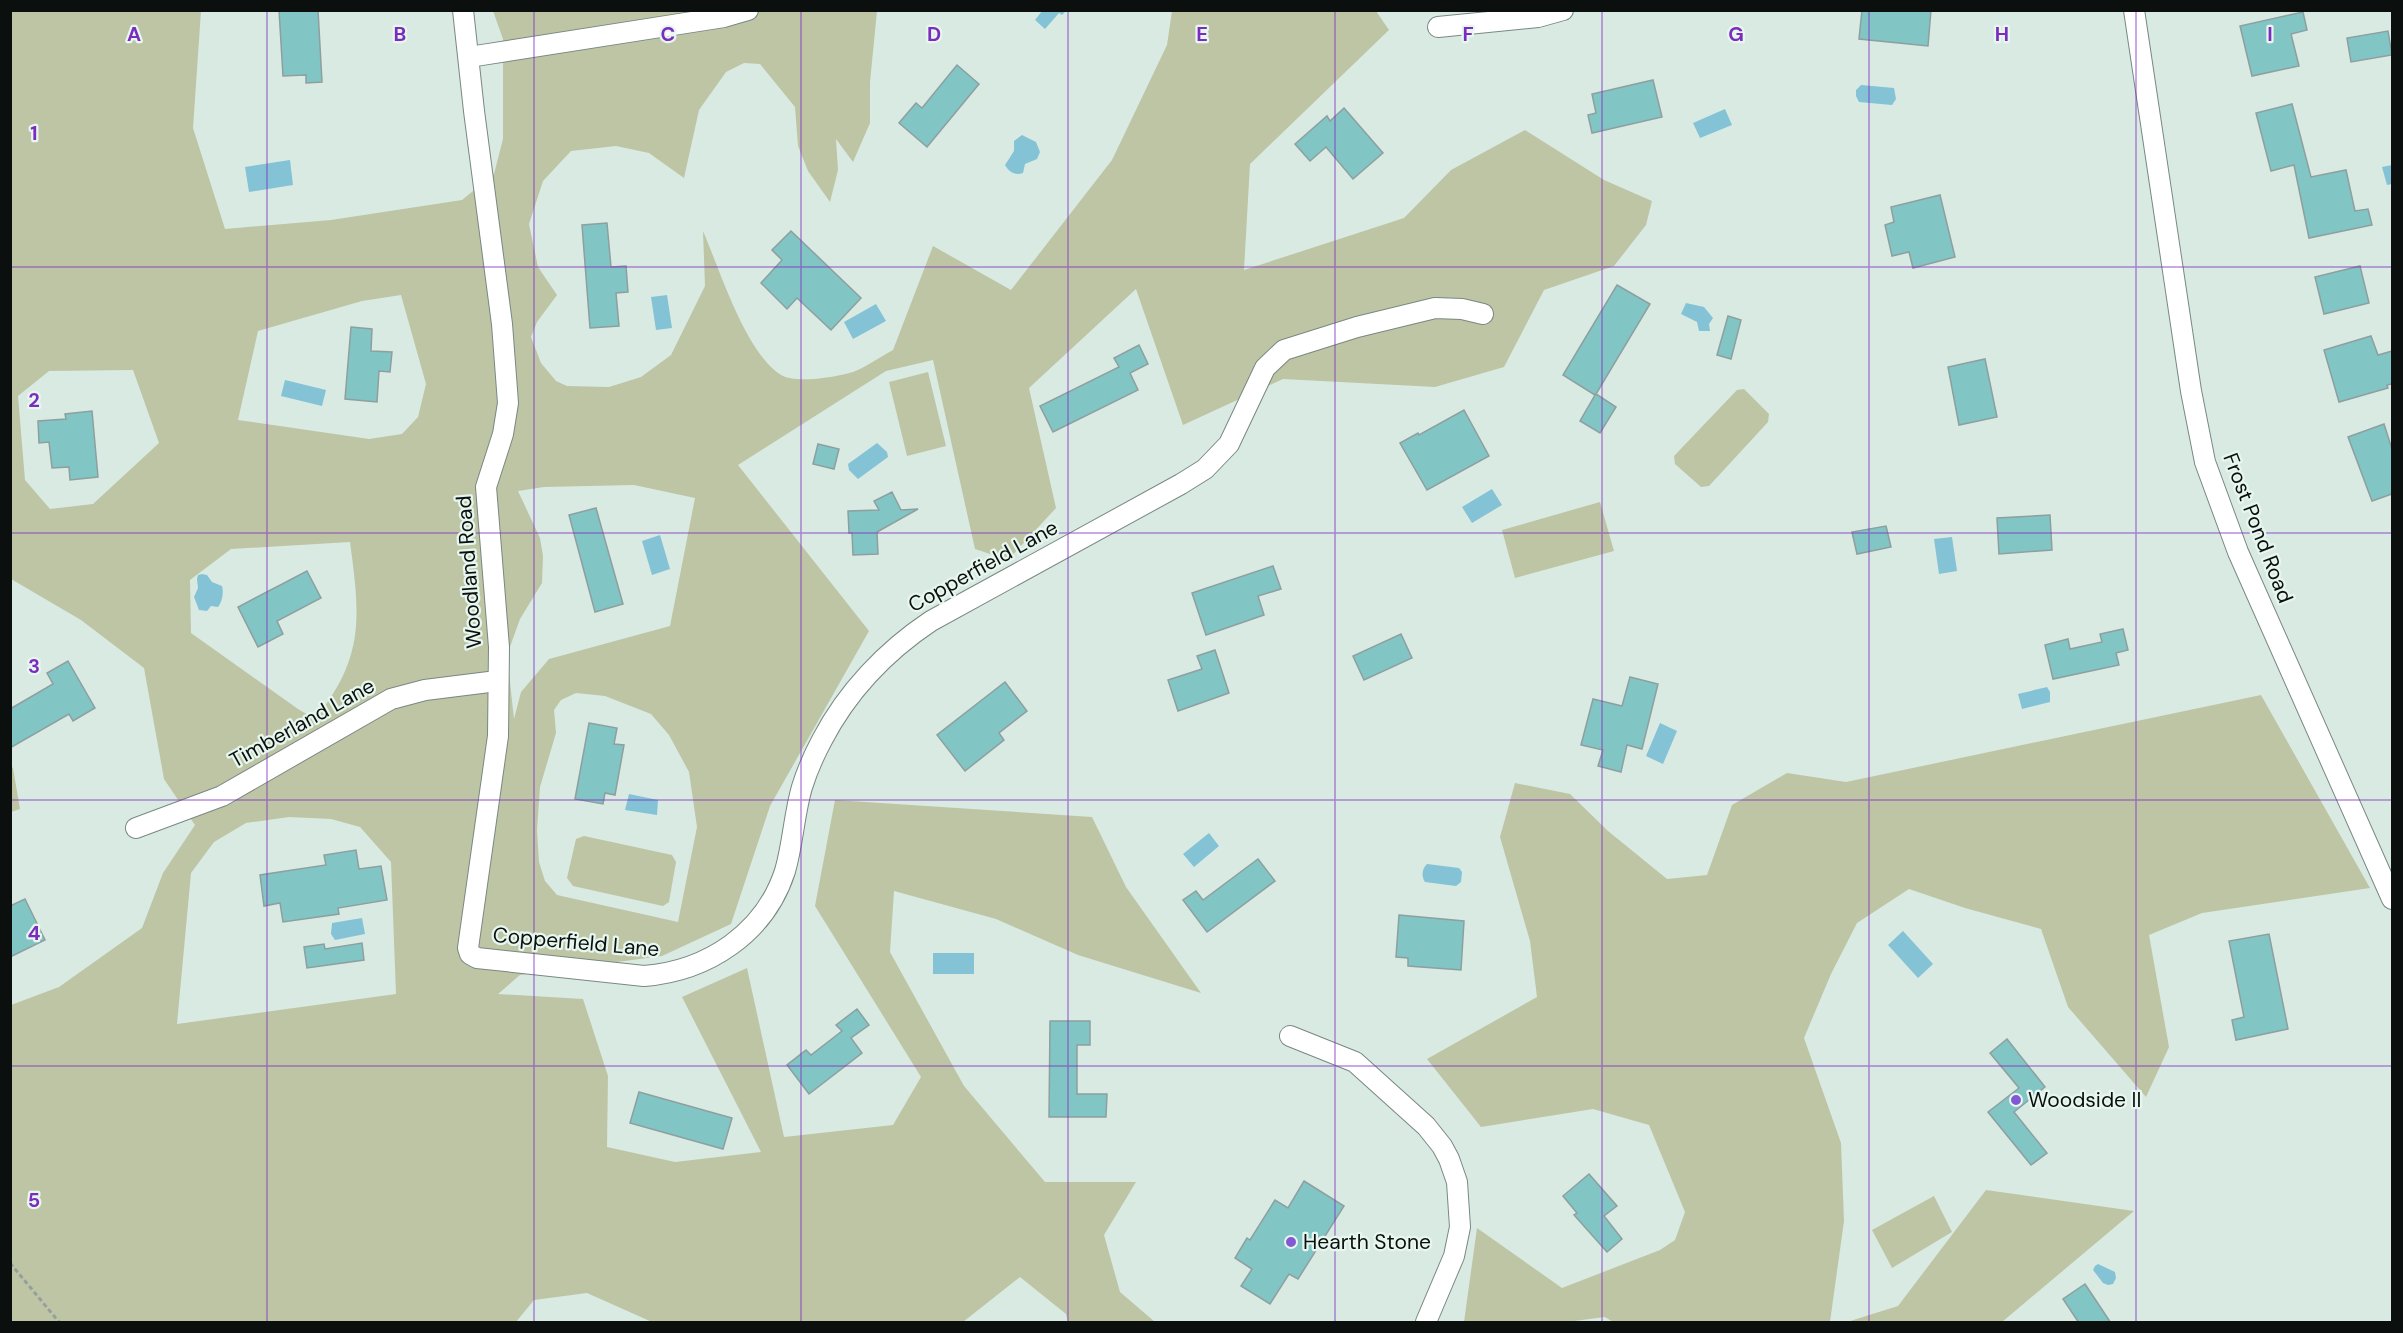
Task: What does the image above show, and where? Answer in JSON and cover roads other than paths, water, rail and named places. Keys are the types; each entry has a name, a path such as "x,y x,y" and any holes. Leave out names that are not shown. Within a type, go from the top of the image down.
{"street":[{"name":"Woodland Road","path":"463,10 502,324 508,403 503,434 486,487 498,647 498,736 468,948 470,954"},
{"path":"470,57 724,17 748,10"},
{"path":"1438,27 1538,17 1563,10"},
{"name":"Frost Pond Road","path":"2134,10 2191,391 2205,462 2238,552 2392,899"},
{"name":"Copperfield Lane","path":"470,954 477,958 645,976 665,974 697,966 720,954 739,940 767,910 778,889 785,869 802,787 822,741 846,700 861,681 910,635 931,621 1205,469 1228,444 1265,368 1284,350 1357,327 1435,308 1462,309 1483,314"},
{"name":"Timberland Lane","path":"136,828 222,796 391,699 425,690 497,681"},
{"path":"1290,1036 1355,1062 1426,1126 1449,1159 1457,1182 1460,1227 1454,1256 1426,1323"}],"water":[{"path":"1042,11 1066,11 1062,15 1059,13 1045,29 1035,20"},
{"path":"1861,85 1894,88 1896,99 1892,105 1859,102 1856,90"},
{"path":"1725,109 1732,125 1700,138 1693,123"},
{"path":"1022,135 1036,142 1040,152 1037,159 1025,164 1023,173 1015,174 1005,165 1014,151 1014,141"},
{"path":"290,160 293,185 249,192 245,167"},
{"path":"2392,165 2392,184 2387,185 2382,167"},
{"path":"667,295 672,328 656,330 651,297"},
{"path":"1686,303 1704,307 1713,318 1709,324 1710,331 1699,331 1697,322 1681,314"},
{"path":"876,304 886,321 853,339 844,322"},
{"path":"285,380 326,390 322,406 281,396"},
{"path":"877,443 887,452 888,457 858,479 849,470 848,464"},
{"path":"1492,489 1502,505 1472,523 1462,507"},
{"path":"660,535 670,569 652,575 642,541"},
{"path":"1952,537 1957,571 1939,574 1934,539"},
{"path":"198,575 207,575 212,582 222,586 223,589 221,603 218,607 211,606 207,611 199,610 194,597 198,588"},
{"path":"2047,687 2050,692 2050,702 2022,709 2018,694"},
{"path":"1660,723 1677,731 1663,764 1646,756"},
{"path":"629,794 658,800 657,815 625,810"},
{"path":"1209,833 1219,846 1194,867 1183,854"},
{"path":"1427,864 1459,868 1462,872 1461,882 1456,886 1425,882 1423,873"},
{"path":"362,918 365,934 335,940 331,934 332,923"},
{"path":"1903,931 1933,964 1918,978 1888,945"},
{"path":"933,953 974,953 974,974 933,974"},
{"path":"2098,1264 2115,1272 2116,1278 2113,1284 2103,1283 2093,1270"}],"place":[{"name":"Woodside II","path":"2016,1100"},
{"name":"Hearth Stone","path":"1291,1242"}]}
